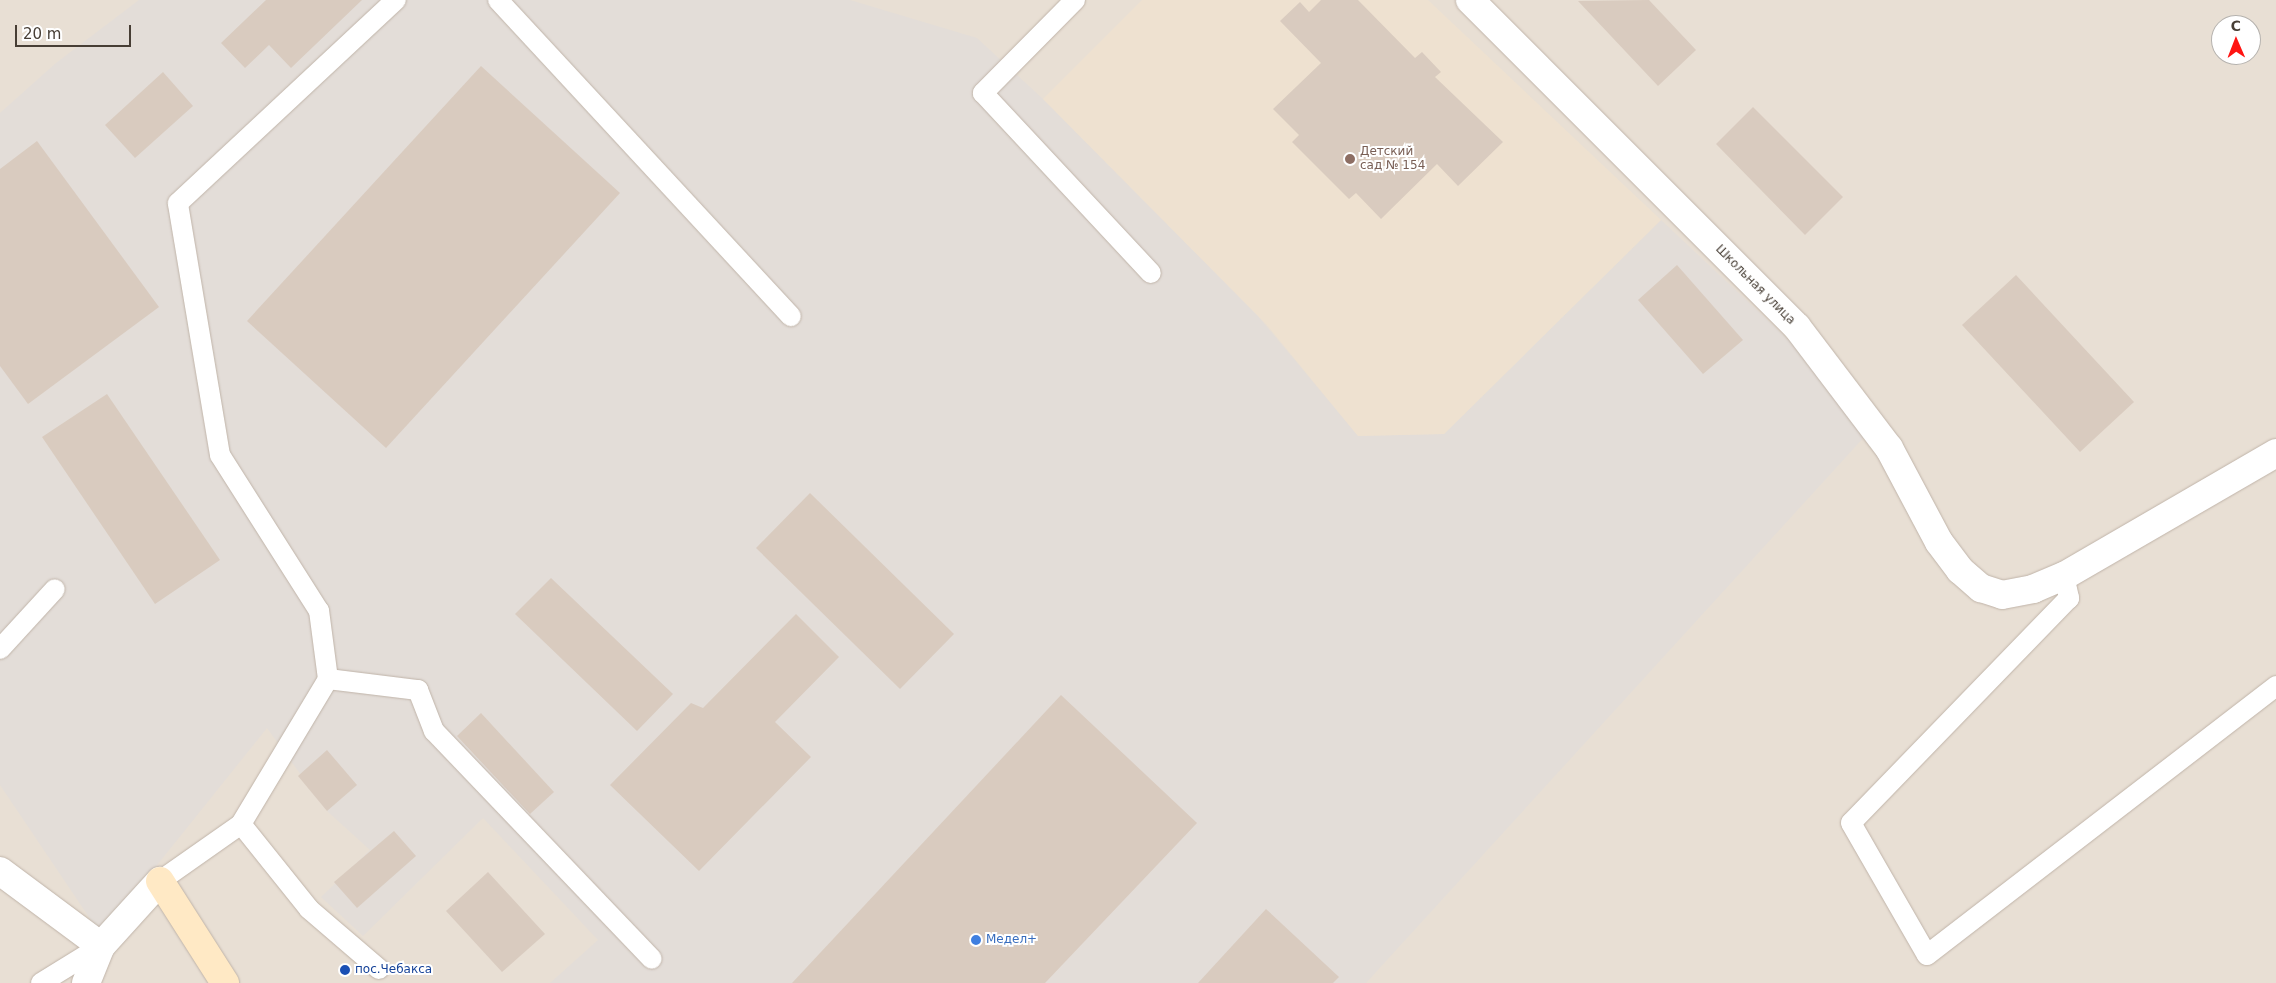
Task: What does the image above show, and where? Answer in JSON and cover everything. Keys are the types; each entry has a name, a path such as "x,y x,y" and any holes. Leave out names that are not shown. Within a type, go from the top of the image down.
{"street":[{"name":"Школьная улица","path":"1470,0 1797,327 1889,448 1939,542 1960,570 1981,588 2002,595 2034,589 2064,576"},
{"path":"2064,576 2276,453"},
{"path":"0,872 101,946"},
{"path":"86,983 101,946 160,881 225,983"}],"lane":[{"path":"160,881 240,824 328,679 319,611 220,454 178,203 396,0"},
{"path":"498,0 791,316"},
{"path":"1075,0 983,93 1151,273"},
{"path":"2064,576 2069,598 1851,823 1927,955 2276,686"},
{"path":"0,649 55,589"},
{"path":"328,679 418,690 434,731 652,959"},
{"path":"240,824 309,908 379,970"},
{"path":"41,983 101,946"}],"shaded area":[{"path":"0,0 2276,0 2276,983 0,983"},
{"path":"139,0 850,0 977,38 1043,99 1257,315 1358,436 1444,434 1661,220 1877,423 1366,983 550,983 598,940 483,818 363,936 321,897 370,850 327,811 267,728 101,935 0,785 0,113 56,63"},
{"name":"Детский сад № 154","path":"1142,0 1428,0 1661,220 1444,434 1358,436 1266,324 1043,99"}],"building":[{"path":"266,0 362,0 291,68 269,45 245,68 221,43"},
{"path":"1321,0 1358,0 1415,58 1422,52 1441,72 1435,77 1503,142 1458,186 1437,164 1381,219 1356,193 1349,199 1292,142 1299,135 1273,109 1321,63 1280,21 1300,2 1309,12"},
{"path":"1649,0 1696,50 1658,86 1578,1"},
{"path":"481,66 620,193 386,448 247,321"},
{"path":"163,72 193,106 135,158 105,125"},
{"path":"1753,107 1843,197 1805,235 1716,144"},
{"path":"37,141 159,307 28,404 0,366 0,169"},
{"path":"1677,265 1743,340 1703,374 1638,300"},
{"path":"2016,275 2134,402 2080,452 1962,325"},
{"path":"107,394 220,560 155,604 42,437"},
{"path":"810,493 954,634 900,689 756,548"},
{"path":"551,578 673,694 637,731 515,614"},
{"path":"796,614 839,657 775,722 811,757 699,871 610,785 691,703 703,708"},
{"path":"1061,695 1197,823 1045,983 792,983"},
{"path":"481,713 554,792 530,814 457,736"},
{"path":"327,750 357,785 327,811 298,776"},
{"path":"394,831 416,856 357,908 334,882"},
{"path":"488,872 545,934 502,972 446,911"},
{"path":"1266,909 1339,977 1333,983 1198,983"}],"place":[{"name":"Детский сад № 154","path":"1350,159"},
{"name":"Медел+","path":"976,940"},
{"name":"пос.Чебакса","path":"345,970"}]}
